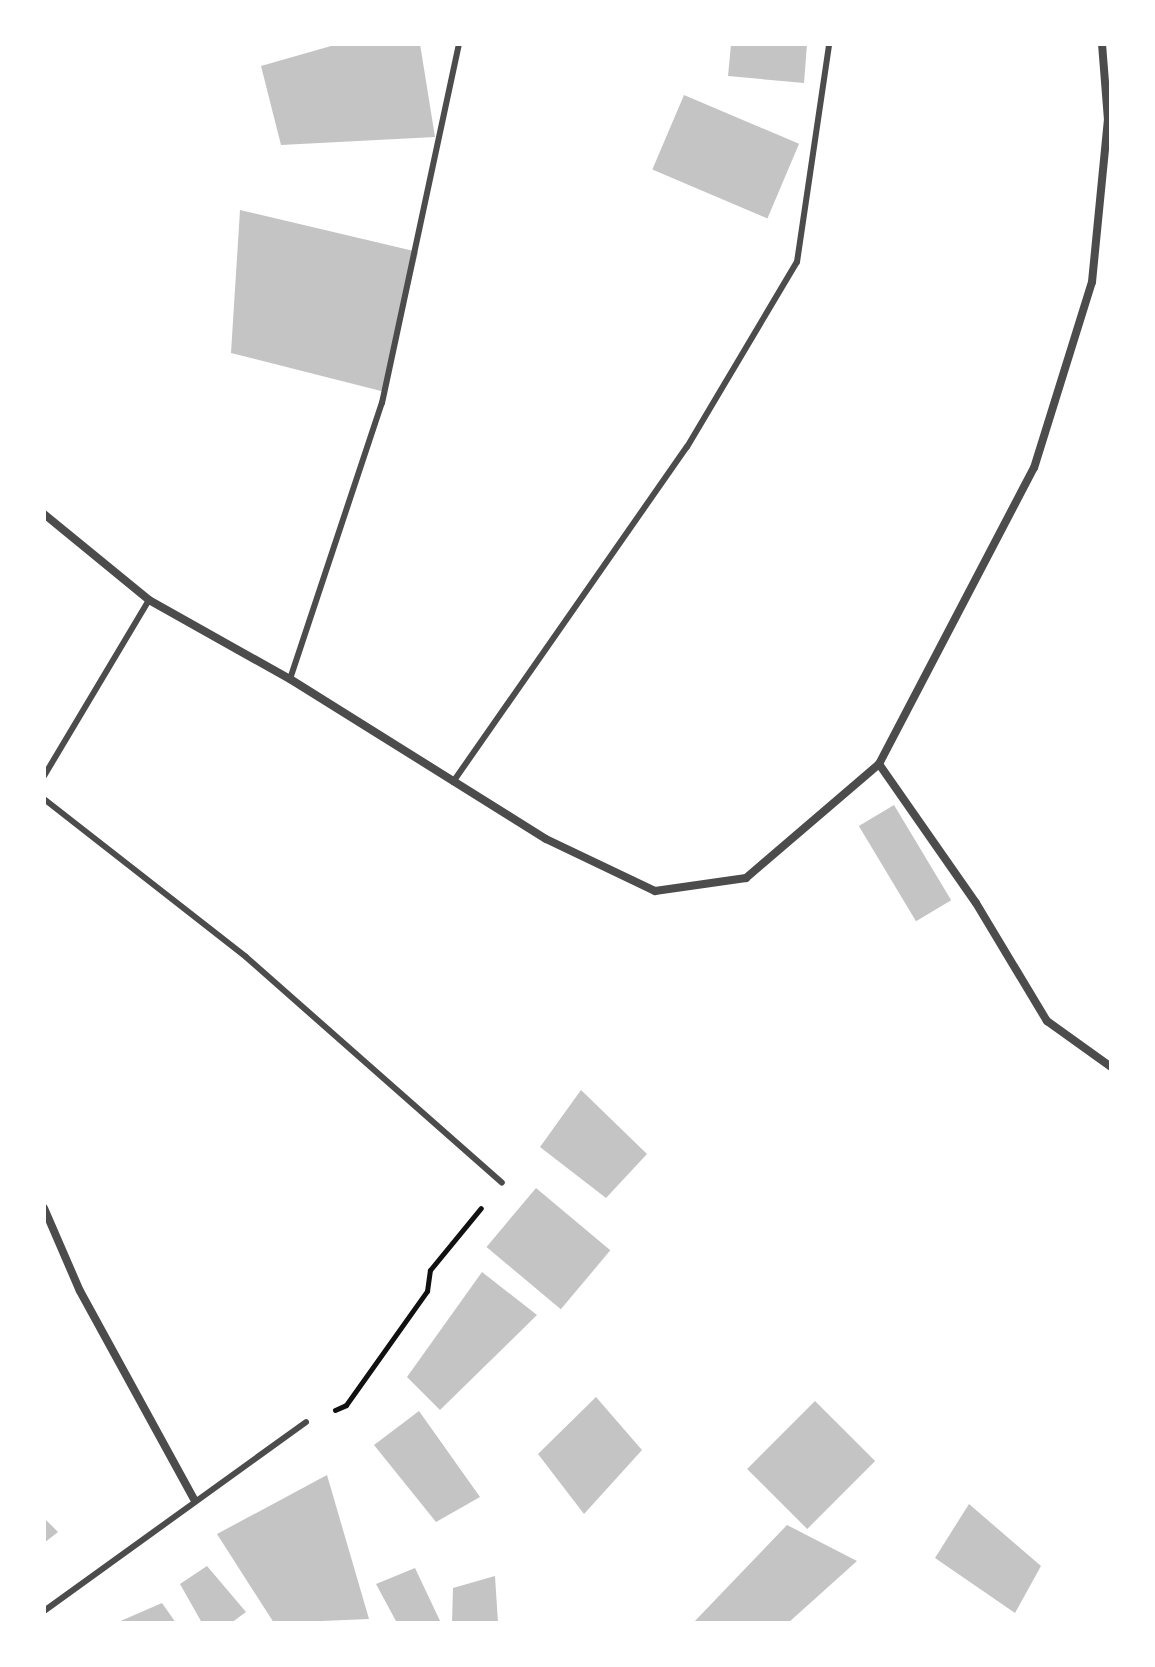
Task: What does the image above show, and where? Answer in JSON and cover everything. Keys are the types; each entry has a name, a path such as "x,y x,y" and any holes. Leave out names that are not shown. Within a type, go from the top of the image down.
{"street":[{"path":"44,514 149,600 290,679 546,839 655,891 746,878 879,764 1034,468 1092,282 1108,120 1102,44"},
{"path":"879,764 976,903 1047,1021 1111,1067"},
{"path":"44,1208 80,1291 194,1499"}],"lane":[{"path":"290,679 382,403 459,44"},
{"path":"453,782 687,447 797,262 829,44"},
{"path":"44,776 149,600"},
{"path":"44,799 246,957 502,1183"},
{"path":"44,1611 194,1499 306,1422"}],"path":[{"path":"306,1422 346,1405 427,1291 430,1270 502,1183"}],"building":[{"path":"338,44 420,44 435,137 281,145 261,66"},
{"path":"731,44 807,44 804,83 728,76"},
{"path":"684,95 799,144 767,218 652,170"},
{"path":"240,210 418,252 385,392 231,353"},
{"path":"894,805 951,900 916,921 859,826"},
{"path":"581,1090 647,1154 606,1198 540,1147"},
{"path":"536,1188 610,1250 561,1309 487,1247"},
{"path":"482,1272 537,1315 440,1410 407,1377"},
{"path":"596,1397 642,1450 584,1514 538,1454"},
{"path":"815,1401 875,1461 807,1529 747,1469"},
{"path":"419,1411 480,1497 436,1522 374,1445"},
{"path":"327,1475 369,1619 274,1623 217,1534"},
{"path":"969,1504 1041,1566 1015,1613 935,1558"},
{"path":"44,1518 58,1532 44,1543"},
{"path":"787,1525 857,1561 788,1623 693,1623"},
{"path":"207,1566 246,1612 231,1623 202,1623 180,1584"},
{"path":"415,1568 441,1623 397,1623 376,1584"},
{"path":"495,1576 498,1623 452,1623 453,1588"},
{"path":"162,1603 176,1623 116,1623"}]}
